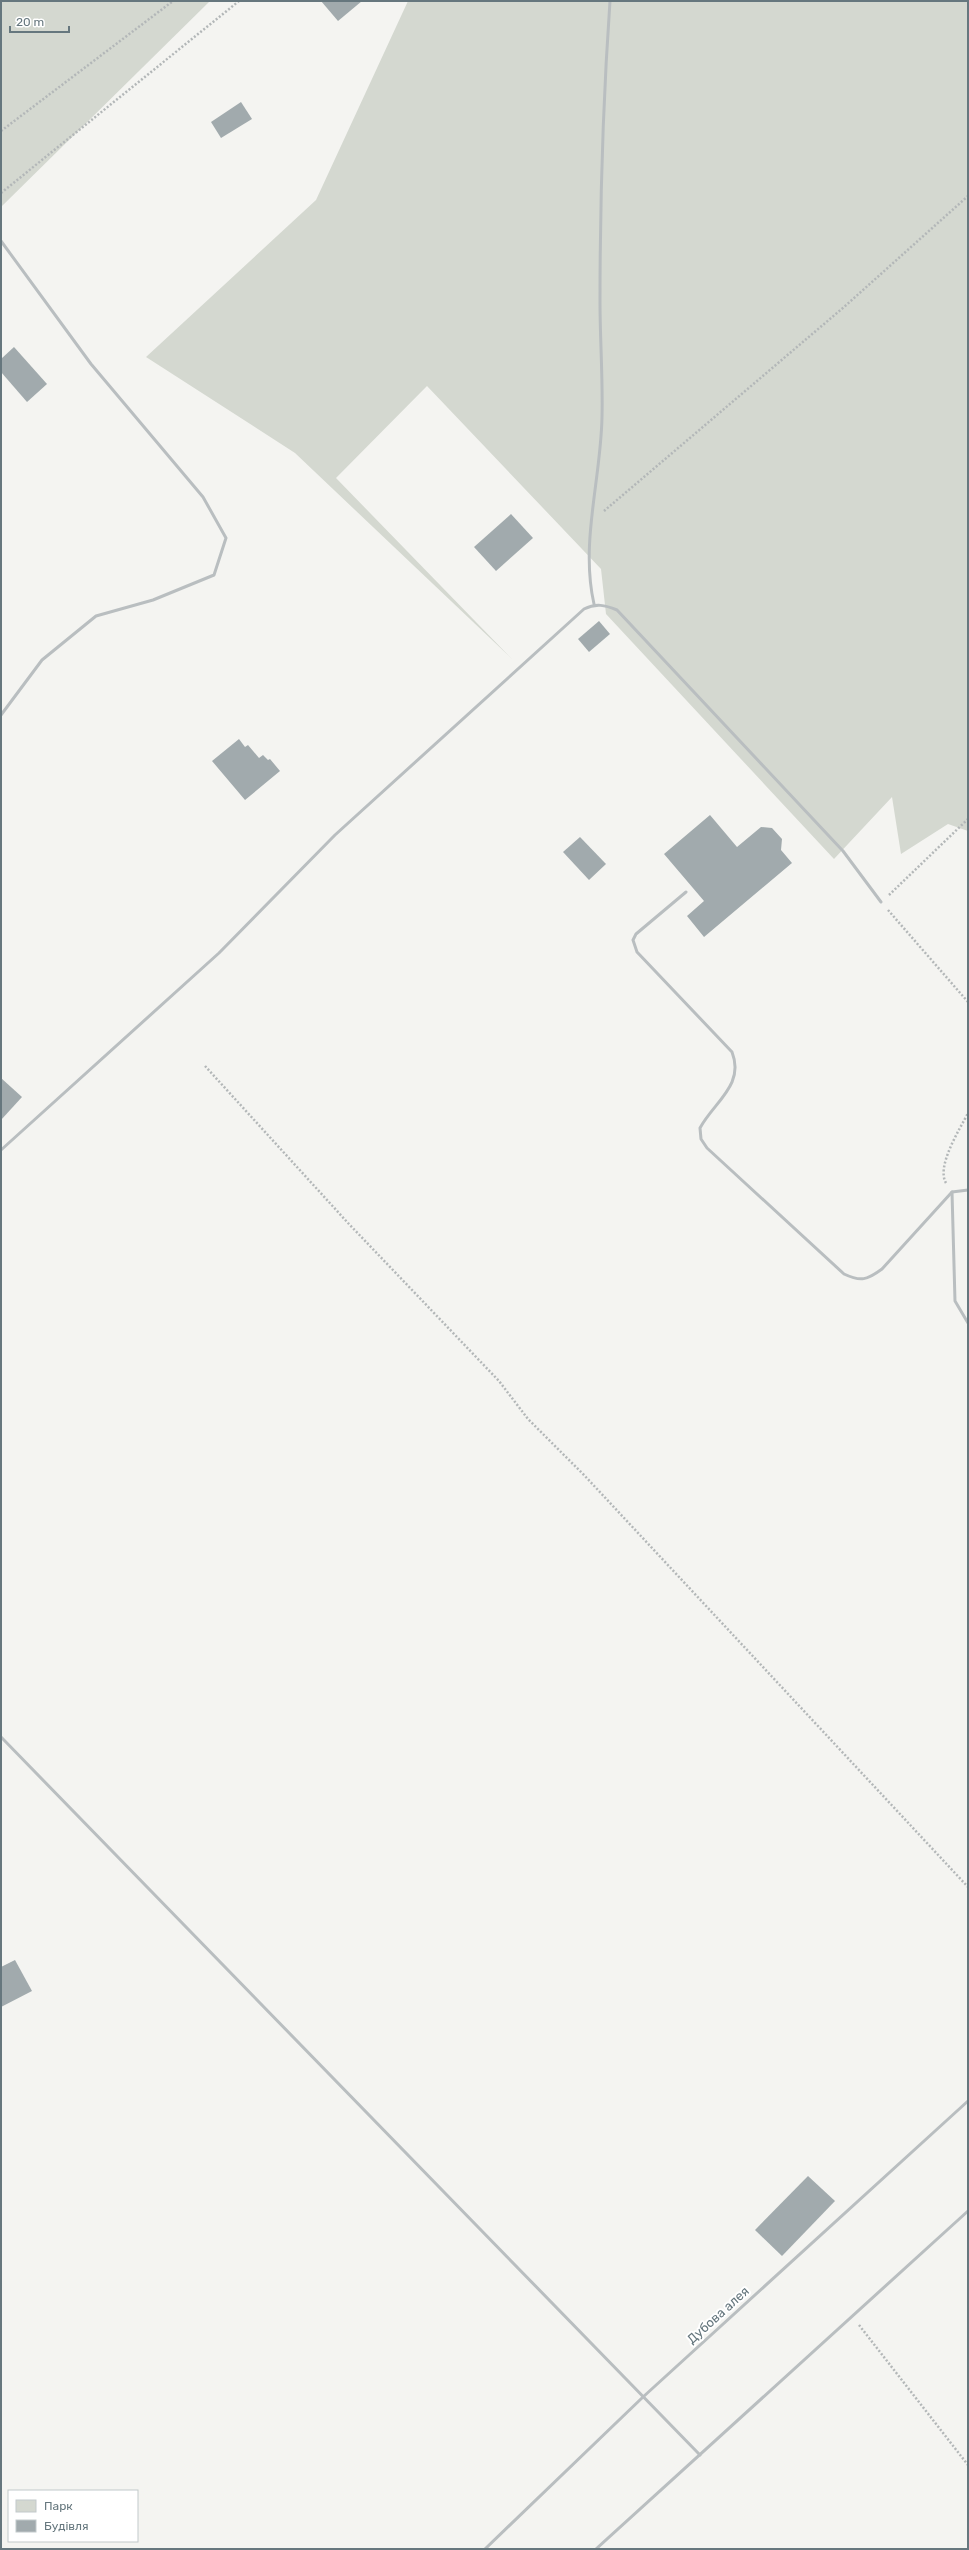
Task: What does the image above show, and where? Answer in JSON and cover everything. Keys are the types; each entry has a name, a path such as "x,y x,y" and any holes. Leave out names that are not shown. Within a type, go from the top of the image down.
{"lane":[{"path":"594,604 589,585 591,522 599,466 602,418 600,293 605,69 610,1"},
{"path":"1,241 91,364 203,497 226,538 214,575 153,600 96,616 42,660 1,715"},
{"path":"1,1150 219,953 335,835 584,609 594,604 607,605 618,610 843,851 881,902"},
{"path":"686,892 636,934 633,940 637,952 732,1052 737,1064 736,1075 730,1087 700,1128 701,1139 707,1148 844,1274 856,1280 870,1277 882,1269 952,1192 968,1190"},
{"path":"952,1192 955,1301 968,1322"},
{"path":"1,1737 700,2454"},
{"name":"Дубова алея","path":"485,2549 643,2397 968,2101"},
{"path":"596,2549 968,2211"}],"path":[{"path":"1,131 173,1"},
{"path":"1,193 239,1"},
{"path":"591,522 838,312 968,196"},
{"path":"968,819 881,902 968,1002"},
{"path":"205,1066 354,1229 499,1381 528,1419 584,1475 968,1887"},
{"path":"952,1192 944,1180 945,1158 968,1112"},
{"path":"852,2316 968,2465"}],"green space":[{"path":"1,1 210,1 1,207"},
{"path":"408,1 968,1 968,831 948,824 901,854 892,797 834,859 606,614 601,569 427,386 336,478 512,659 295,453 146,357 316,200"}],"building":[{"path":"321,1 362,1 338,21"},
{"path":"241,102 252,119 221,138 211,122"},
{"path":"14,347 47,384 27,402 1,372 1,359"},
{"path":"511,514 533,538 496,571 474,547"},
{"path":"599,621 610,634 589,652 578,639"},
{"path":"239,739 245,747 248,745 259,758 263,755 268,760 270,759 280,771 245,800 212,761"},
{"path":"710,815 737,847 761,827 772,828 782,839 781,850 792,863 704,937 687,916 704,901 664,854"},
{"path":"580,837 606,864 589,880 563,852"},
{"path":"1,1078 22,1097 1,1120"},
{"path":"15,1960 32,1991 1,2007 1,1967"},
{"path":"808,2176 835,2201 782,2256 755,2230"}]}
